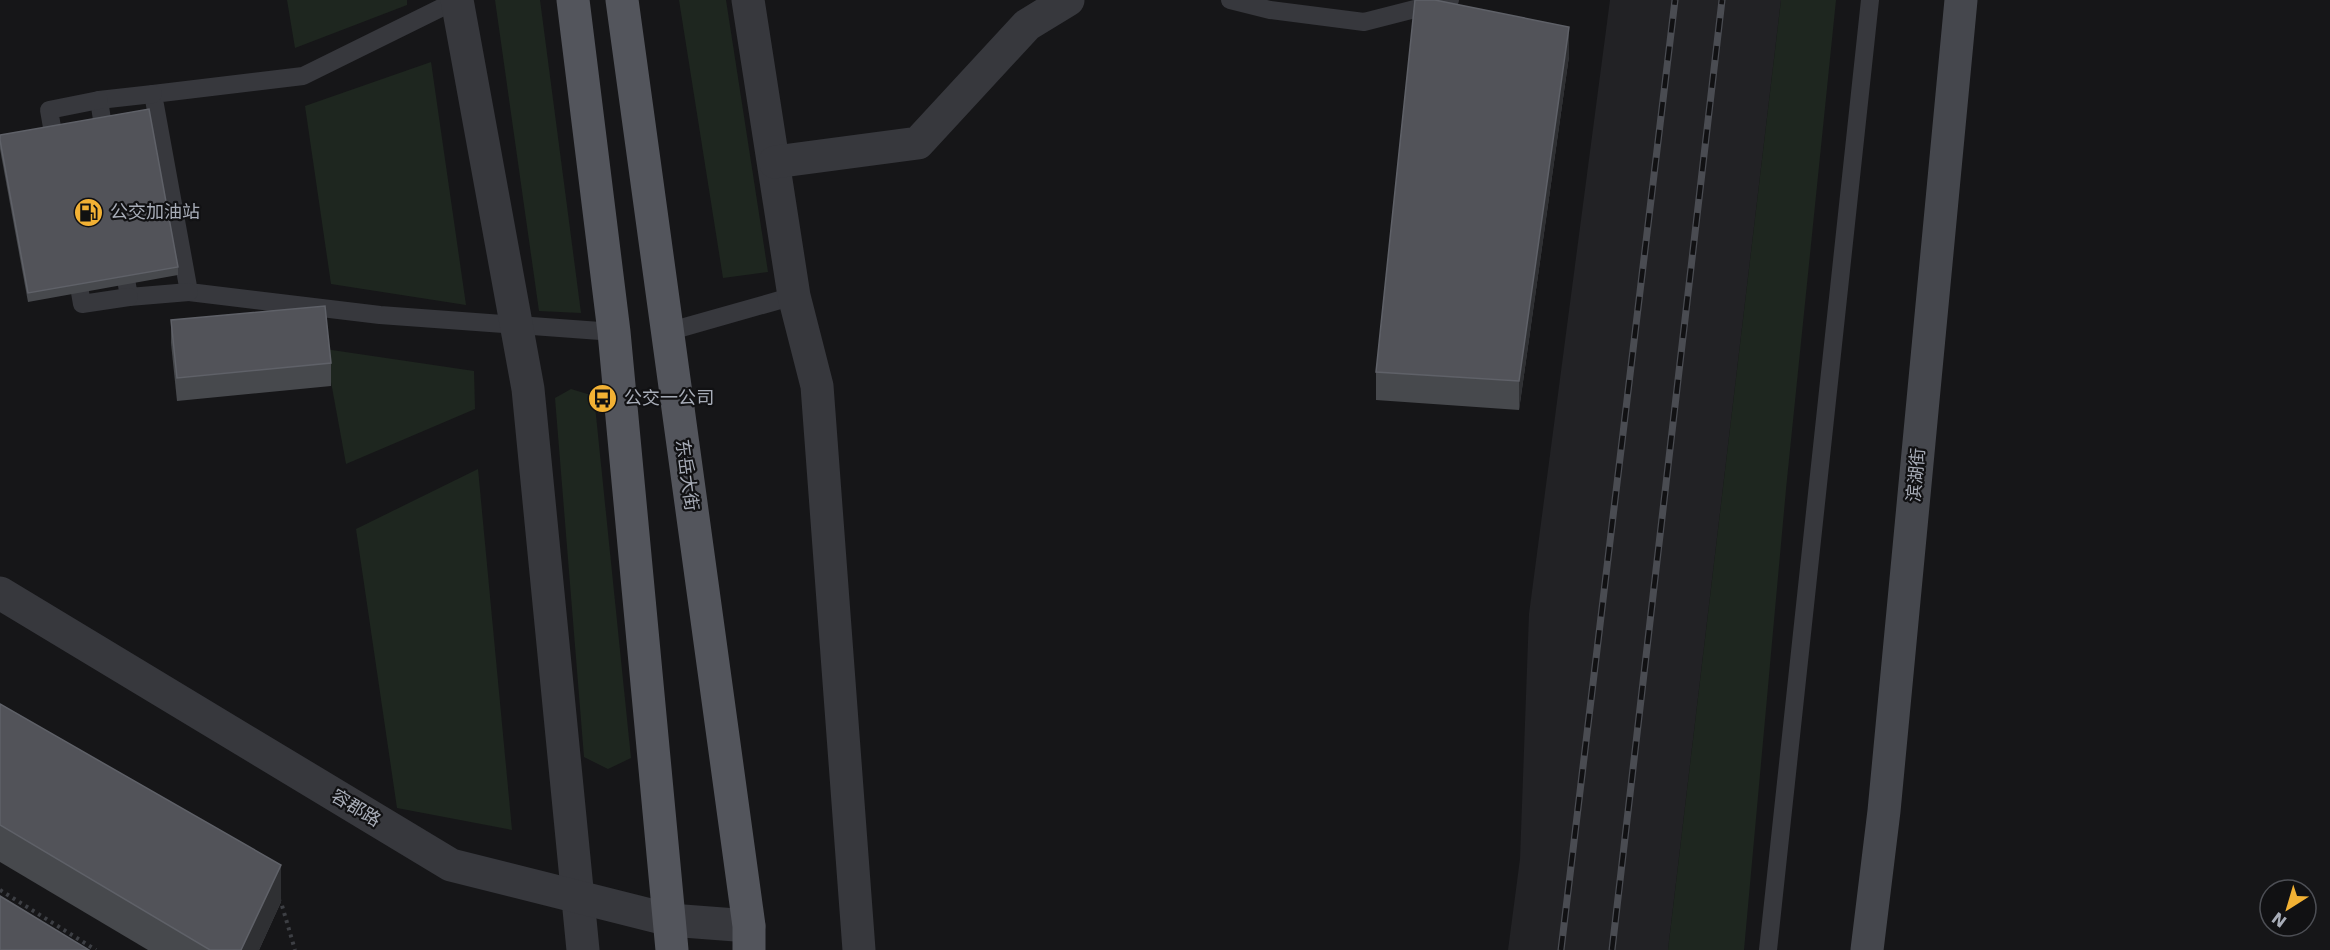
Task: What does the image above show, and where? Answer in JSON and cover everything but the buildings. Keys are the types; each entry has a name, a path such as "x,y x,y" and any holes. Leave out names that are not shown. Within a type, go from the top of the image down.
{"main road":[{"path":"573,0 614,332 671,935"},
{"name":"东岳大街","path":"622,0 749,938"},
{"name":"滨湖街","path":"1866,950 1884,811 1961,0"}],"street":[{"path":"457,0 528,389 583,950"},
{"path":"748,0 775,162 794,296 817,386 859,950"},
{"path":"775,162 918,143 1027,25 1068,0"},
{"name":"容郡路","path":"0,593 451,865 579,897 671,935 749,938"}],"lane":[{"path":"59,167 49,110 99,100 303,76 457,0"},
{"path":"1230,0 1270,10 1364,22 1450,0"},
{"path":"1768,950 1870,0"},
{"path":"153,94 189,292"},
{"path":"99,100 108,158"},
{"path":"120,239 129,297"},
{"path":"72,247 82,304 189,292 380,315 614,332"},
{"path":"667,332 794,296"}],"path":[{"path":"0,890 96,950"},
{"path":"272,895 281,902 295,950"}],"shaded area":[{"path":"287,0 407,0 407,5 295,48"},
{"path":"495,0 540,0 581,313 539,311"},
{"path":"679,0 726,0 768,272 723,278"},
{"path":"1610,0 1781,0 1668,950 1508,950 1520,859 1529,614"},
{"path":"1781,0 1836,0 1786,489 1744,950 1668,950"},
{"path":"431,62 466,305 331,284 305,106"},
{"path":"325,349 474,371 475,409 346,464"},
{"path":"571,389 594,396 631,758 608,769 584,757 555,398"},
{"path":"478,469 512,830 397,808 356,529"}],"railway":[{"path":"1561,950 1675,0"},
{"path":"1612,950 1722,0"}],"place":[{"name":"公交加油站","path":"89,212"},
{"name":"公交一公司","path":"603,398"}]}
